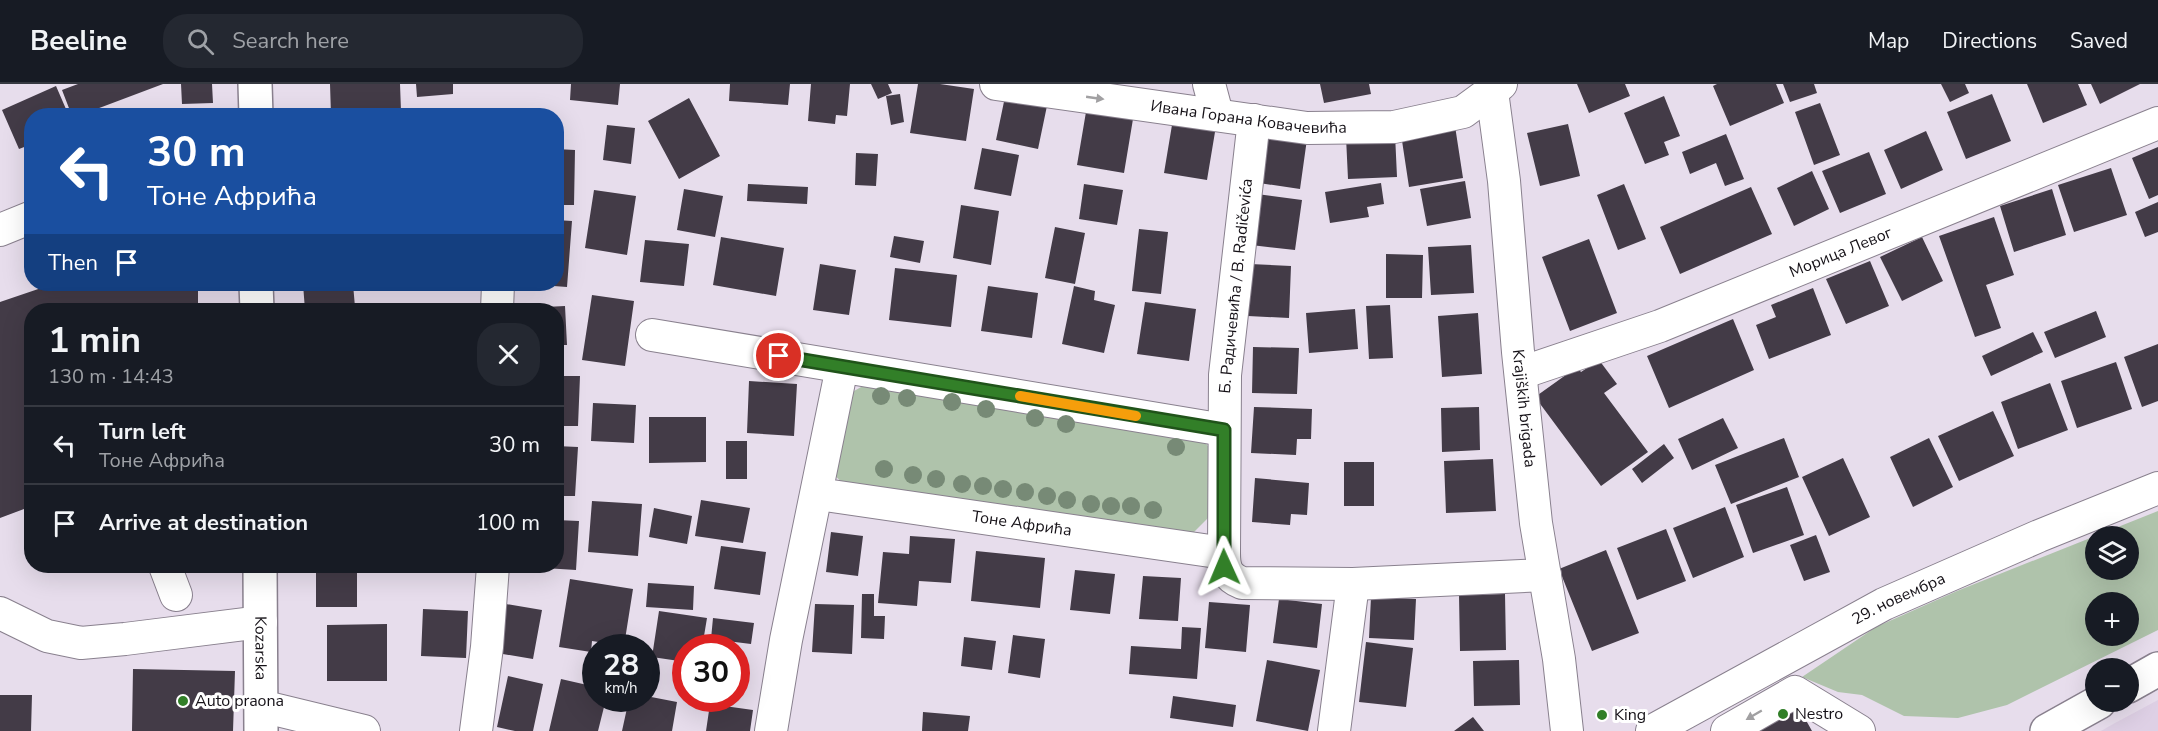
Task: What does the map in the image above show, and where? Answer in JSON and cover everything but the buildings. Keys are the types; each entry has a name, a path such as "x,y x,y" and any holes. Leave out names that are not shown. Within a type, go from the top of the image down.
{"main road":[{"path":"255,84 256,108"},
{"name":"Kozarska","path":"260,573 261,718"},
{"path":"2139,680 2158,669"},
{"path":"2047,731 2085,710"}],"street":[{"name":"Ивана Горана Ковачевића","path":"996,84 1307,128 1394,127 1463,112 1495,86"},
{"path":"1209,84 1217,114"},
{"name":"Krajiških brigada","path":"1495,86 1536,523 1559,659 1567,731"},
{"name":"Б. Радичевића / B. Radičevića","path":"1254,120 1225,375 1224,567 1228,575 1242,583 1353,584 1545,575"},
{"name":"Морица Левог","path":"1521,373 1660,326 2158,123"},
{"path":"0,230 24,220"},
{"path":"652,334 1224,430"},
{"path":"771,731 786,640 818,494 842,367"},
{"name":"29. новембра","path":"1652,731 1884,604 2039,536 2158,488"},
{"name":"Тоне Афрића","path":"818,494 1224,553"},
{"path":"168,573 176,595"},
{"path":"476,731 487,647 492,573"},
{"path":"1334,731 1353,584"},
{"path":"0,613 47,636 81,643 261,622"},
{"path":"1727,731 1795,692 1859,731"},
{"path":"261,718 364,731"}],"shaded area":[{"path":"2158,700 2158,731 2101,731 2139,712"}],"green space":[{"path":"868,383 1199,436 1217,456 1215,511 1189,537 850,490 828,469 842,398"},
{"path":"2158,511 2158,630 2139,639 2139,592 2085,592 2085,646 2126,646 2102,658 2085,658 2085,666 2007,705 1958,718 1904,716 1862,695 1838,692 1802,677 1876,627 1957,591 2085,540 2085,580 2139,580 2139,526 2120,526"}],"slow traffic":[{"path":"1020,396 1136,416"}],"place":[{"name":"Auto praona","path":"183,701"},
{"name":"Nestro","path":"1783,714"},
{"name":"King","path":"1602,715"}],"route":[{"path":"779,356 1224,430 1224,567"}]}
